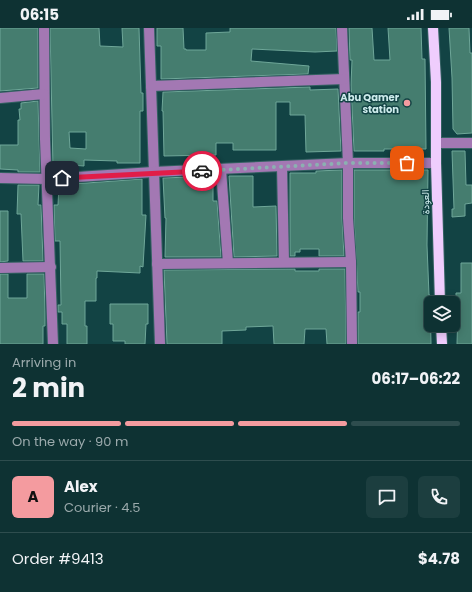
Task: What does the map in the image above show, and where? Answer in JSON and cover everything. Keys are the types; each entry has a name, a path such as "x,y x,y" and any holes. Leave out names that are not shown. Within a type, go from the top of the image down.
{"main road":[{"name":"العودة","path":"434,28 440,296"},
{"path":"441,332 442,344"}],"street":[{"path":"44,28 44,94 53,344"},
{"path":"149,28 156,264 160,344"},
{"path":"342,28 348,163 348,218 352,344"},
{"path":"150,86 344,79"},
{"path":"0,98 44,94"},
{"path":"437,143 472,143"},
{"path":"0,178 47,179 153,172 348,163 436,163"},
{"path":"282,166 284,262"},
{"path":"221,170 228,263"},
{"path":"156,264 350,262"},
{"path":"0,268 51,267"}],"building":[{"path":"0,28 38,28 38,88 0,91"},
{"path":"50,28 99,28 100,46 123,47 122,28 139,28 141,93 143,93 143,111 140,111 140,163 117,163 117,161 84,160 84,166 70,165 70,167 53,168","holes":["69,132 86,132 86,149 70,148"]},
{"path":"157,28 183,28 184,49 206,50 206,33 230,32 230,28 336,28 337,51 315,52 252,49 251,61 309,66 308,74 161,79 161,46 157,46"},
{"path":"349,28 372,28 374,60 390,60 388,28 421,28 422,59 425,59 426,149 354,151 351,85 352,60 350,60"},
{"path":"449,28 469,28 470,53 472,53 472,133 457,134 453,129"},
{"path":"310,87 310,90 338,89 341,151 306,152 305,115 290,115 290,102 276,102 276,150 233,150 233,143 216,143 216,155 164,156 162,111 163,92"},
{"path":"38,101 40,172 18,172 18,170 0,169 0,145 18,145 18,120 20,120 19,109 21,109 21,103"},
{"path":"452,151 465,151 466,185 472,185 472,203 465,204 465,216 452,217 452,209 454,209"},
{"path":"342,170 344,256 319,256 319,249 300,249 300,252 295,252 295,256 290,256 290,173 316,173 316,171"},
{"path":"354,170 428,170 427,245 430,296 424,296 424,332 431,332 431,344 358,344 358,312 360,312 360,292 358,292 354,218"},
{"path":"229,176 253,176 253,207 276,206 277,256 234,257"},
{"path":"213,177 213,201 217,201 221,257 165,257 166,218 163,178"},
{"path":"142,179 142,215 146,215 143,267 140,266 140,273 97,271 96,301 85,301 87,344 67,344 67,324 62,324 62,312 58,312 58,305 61,305 60,241 55,241 54,205 58,205 59,185"},
{"path":"18,185 39,185 38,205 41,205 43,261 23,261 21,214 17,214"},
{"path":"0,211 8,211 8,261 0,262"},
{"path":"461,263 472,263 472,344 457,344 457,332 460,332 460,296 456,296 456,293 461,293"},
{"path":"295,269 295,271 319,271 319,269 345,269 346,344 327,344 326,329 305,329 304,344 274,344 273,326 246,327 246,330 222,331 222,344 167,344 164,270"},
{"path":"0,274 8,274 8,298 27,298 27,274 44,274 45,326 43,326 43,344 0,344"},
{"path":"110,304 148,304 148,324 146,324 145,344 125,344 125,341 113,341 113,324 110,324"}],"way so far":[{"path":"202,171 348,163 407,163"}],"place":[{"name":"Abu Qamer station","path":"407,103"}],"route":[{"path":"62,178 153,172 202,171"}]}
